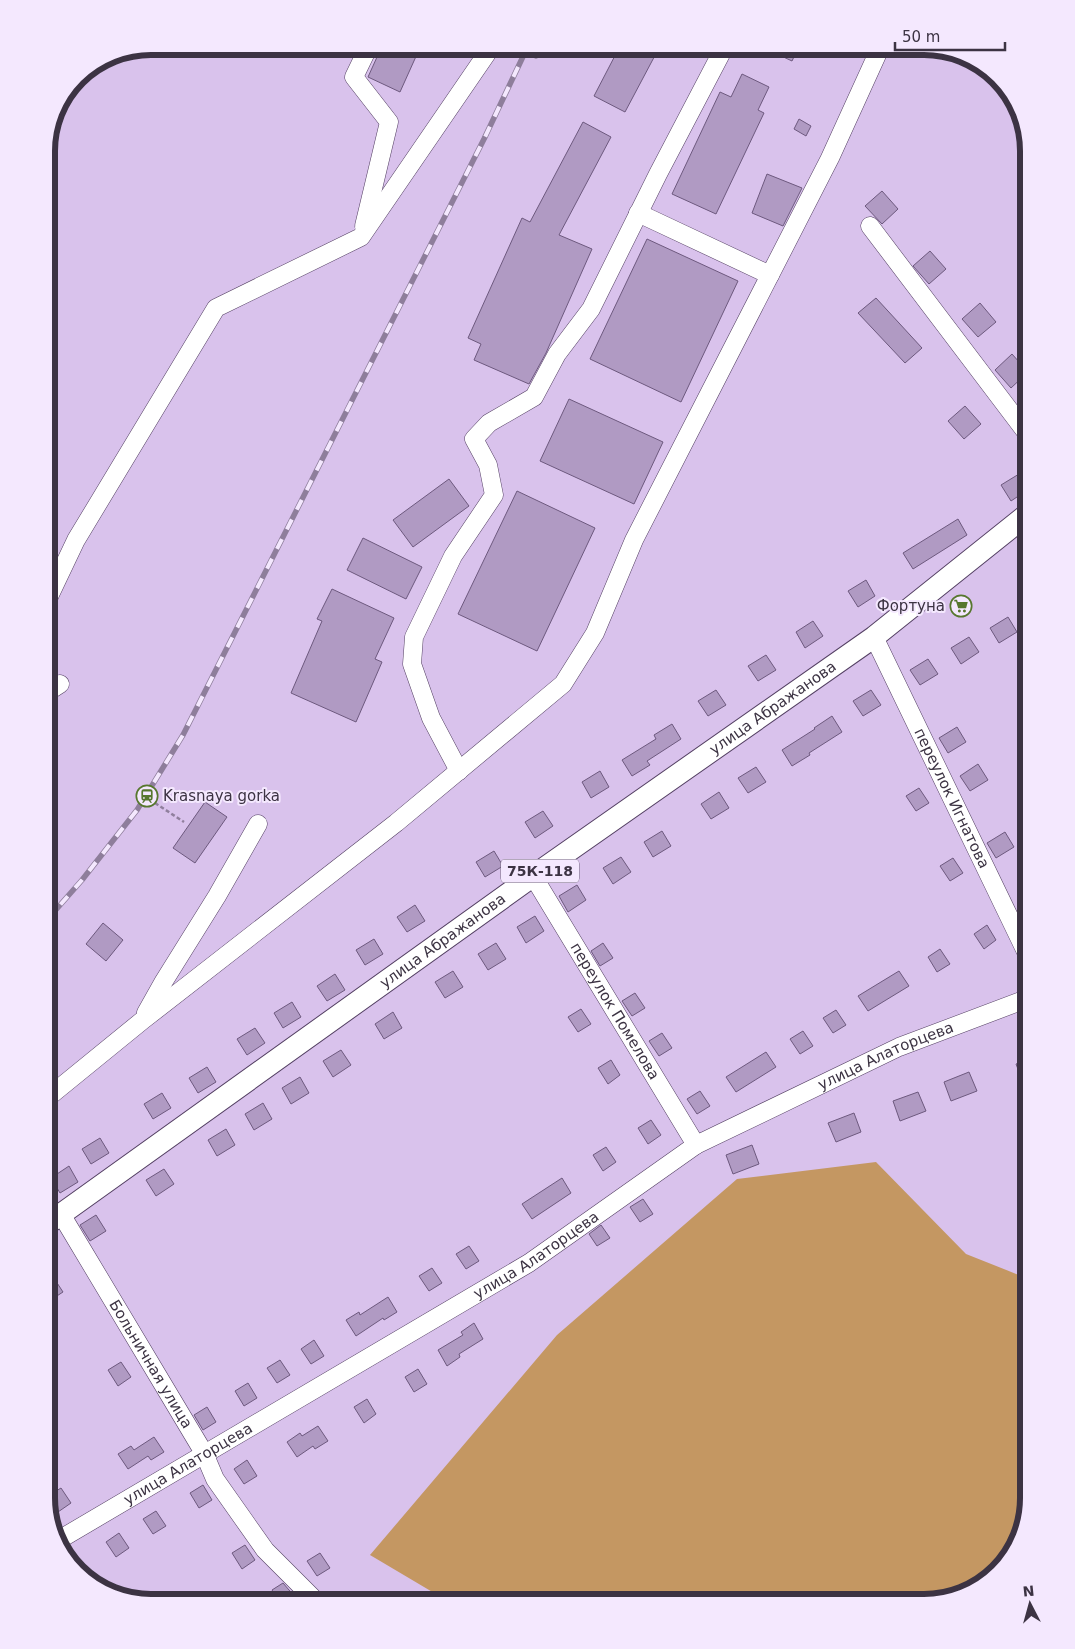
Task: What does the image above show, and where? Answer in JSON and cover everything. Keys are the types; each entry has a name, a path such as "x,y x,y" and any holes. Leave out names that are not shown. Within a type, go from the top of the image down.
{"main road":[{"name":"улица Абражанова","path":"55,1219 532,876 874,637 1020,520"}],"street":[{"path":"362,237 389,122 354,77 364,55"},
{"path":"55,584 76,540 216,308 362,237 486,55"},
{"path":"459,771 431,718 412,664 414,637 453,556 494,495 488,465 474,439 490,423 534,396 557,354 591,309 638,213 720,55"},
{"path":"55,1091 143,1020 396,824 563,684 594,633 634,540 830,158 877,55"},
{"path":"638,213 770,275"},
{"path":"870,226 1020,424"},
{"name":"переулок Игнатова","path":"874,637 1020,939"},
{"path":"143,1020 164,981 217,896 258,824"},
{"name":"переулок Помелова","path":"532,876 696,1145"},
{"name":"улица Алаторцева","path":"63,1537 529,1263 696,1145 899,1047 1020,1001"},
{"name":"Больничная улица","path":"55,1222 204,1453 215,1479 265,1550 309,1594"}],"path":[{"path":"155,803 184,822"}],"shaded area":[{"path":"876,1162 966,1254 1020,1275 1019,1510 1013,1534 1007,1546 992,1566 972,1581 960,1587 948,1591 924,1594 436,1594 370,1555 557,1335 737,1179"}],"building":[{"path":"378,55 417,55 400,92 368,77"},
{"path":"615,55 655,55 625,112 594,96"},
{"path":"779,55 795,55 792,61"},
{"path":"742,74 769,87 758,110 764,113 716,214 672,194 720,92 731,97"},
{"path":"799,119 811,126 806,136 794,129"},
{"path":"583,122 611,137 559,235 592,249 546,353 529,384 474,360 481,344 468,338 522,218 530,222"},
{"path":"767,174 802,188 783,226 752,213"},
{"path":"882,191 898,209 882,224 865,206"},
{"path":"647,239 738,281 681,402 590,359"},
{"path":"930,251 946,269 929,284 913,266"},
{"path":"876,298 922,348 905,363 858,313"},
{"path":"980,303 996,322 978,337 962,319"},
{"path":"1012,354 1020,363 1020,380 1011,388 995,370"},
{"path":"569,399 663,442 634,504 540,461"},
{"path":"965,406 981,424 964,439 948,421"},
{"path":"1019,474 1020,495 1011,501 1001,485"},
{"path":"449,479 469,506 413,547 393,520"},
{"path":"517,491 595,528 537,651 458,614"},
{"path":"958,519 967,535 913,569 903,553"},
{"path":"363,538 422,567 406,599 347,570"},
{"path":"866,580 875,596 858,607 848,591"},
{"path":"332,589 394,618 375,659 382,662 356,722 291,693 322,621 317,619"},
{"path":"1008,617 1017,632 999,643 990,628"},
{"path":"813,621 823,636 805,648 796,632"},
{"path":"969,637 979,652 961,664 951,648"},
{"path":"766,655 776,670 758,681 748,666"},
{"path":"928,659 938,674 920,685 910,670"},
{"path":"716,690 726,705 708,716 698,701"},
{"path":"871,690 881,705 863,716 853,701"},
{"path":"832,716 842,732 792,766 782,750"},
{"path":"672,724 681,739 647,761 650,765 632,776 622,760 656,739 654,735"},
{"path":"957,727 966,742 948,753 939,738"},
{"path":"978,764 988,780 970,791 960,776"},
{"path":"756,767 766,782 748,793 738,778"},
{"path":"600,771 609,787 591,798 582,782"},
{"path":"919,788 929,803 916,811 906,796"},
{"path":"719,792 729,808 711,819 701,804"},
{"path":"205,802 227,817 195,863 173,848"},
{"path":"543,811 553,826 535,838 525,822"},
{"path":"662,831 671,846 653,857 644,842"},
{"path":"1005,832 1014,847 996,858 987,843"},
{"path":"494,851 503,866 485,877 476,862"},
{"path":"621,857 631,872 613,884 603,868"},
{"path":"953,858 963,873 950,881 940,866"},
{"path":"577,885 586,900 568,912 559,896"},
{"path":"415,905 425,921 407,932 397,917"},
{"path":"535,916 544,931 526,943 517,927"},
{"path":"103,923 123,940 106,961 86,944"},
{"path":"987,925 996,940 984,949 974,934"},
{"path":"374,939 383,954 365,965 356,950"},
{"path":"496,943 506,959 488,970 478,954"},
{"path":"603,943 613,958 600,966 591,951"},
{"path":"940,949 950,964 937,972 928,957"},
{"path":"453,971 463,987 445,998 435,982"},
{"path":"899,971 909,986 868,1011 858,996"},
{"path":"335,974 345,990 327,1001 317,986"},
{"path":"635,993 645,1008 632,1016 622,1001"},
{"path":"292,1002 301,1017 283,1028 274,1013"},
{"path":"581,1009 591,1024 578,1032 568,1017"},
{"path":"836,1010 846,1025 833,1033 823,1018"},
{"path":"393,1012 402,1028 384,1039 375,1024"},
{"path":"255,1028 265,1043 247,1055 237,1039"},
{"path":"803,1031 813,1046 800,1054 790,1039"},
{"path":"662,1033 672,1048 659,1056 649,1041"},
{"path":"341,1050 351,1065 333,1077 323,1061"},
{"path":"766,1052 776,1067 736,1092 726,1077"},
{"path":"611,1060 620,1075 608,1084 598,1068"},
{"path":"1020,1062 1020,1074 1016,1064"},
{"path":"207,1067 216,1082 198,1093 189,1078"},
{"path":"969,1072 977,1091 951,1101 944,1082"},
{"path":"300,1077 309,1093 291,1104 282,1088"},
{"path":"700,1091 710,1106 697,1114 687,1099"},
{"path":"918,1092 926,1111 900,1121 893,1101"},
{"path":"162,1093 171,1108 153,1119 144,1104"},
{"path":"263,1103 272,1119 254,1130 245,1114"},
{"path":"854,1113 861,1132 836,1142 828,1123"},
{"path":"651,1120 661,1135 648,1144 638,1128"},
{"path":"226,1129 235,1145 217,1156 208,1140"},
{"path":"100,1138 109,1153 91,1164 82,1149"},
{"path":"752,1145 759,1164 733,1174 726,1155"},
{"path":"606,1147 616,1162 603,1171 593,1155"},
{"path":"69,1166 78,1182 60,1193 55,1185 55,1175"},
{"path":"164,1169 174,1184 156,1196 146,1180"},
{"path":"562,1178 571,1193 532,1219 522,1204"},
{"path":"643,1199 653,1214 640,1222 630,1207"},
{"path":"96,1215 106,1231 90,1241 80,1225"},
{"path":"601,1225 610,1238 597,1246 589,1234"},
{"path":"469,1246 479,1261 466,1269 456,1254"},
{"path":"432,1268 442,1283 429,1291 419,1276"},
{"path":"55,1280 63,1292 55,1297"},
{"path":"388,1297 397,1312 384,1320 383,1318 356,1336 346,1320 359,1312 360,1315"},
{"path":"474,1323 483,1339 459,1354 460,1357 447,1366 438,1350 463,1335 461,1332"},
{"path":"314,1340 324,1356 311,1364 301,1349"},
{"path":"280,1360 290,1375 277,1383 267,1368"},
{"path":"121,1362 131,1377 118,1386 108,1370"},
{"path":"418,1369 427,1384 414,1392 405,1377"},
{"path":"248,1383 257,1398 244,1406 235,1391"},
{"path":"367,1399 376,1414 364,1423 354,1407"},
{"path":"207,1407 216,1422 203,1430 194,1415"},
{"path":"318,1426 328,1441 315,1449 313,1446 297,1457 287,1442 300,1433 302,1436"},
{"path":"154,1437 164,1452 151,1460 148,1456 128,1469 118,1454 131,1446 134,1450"},
{"path":"247,1460 257,1476 244,1484 234,1469"},
{"path":"203,1485 212,1500 199,1508 190,1493"},
{"path":"61,1488 71,1503 58,1512 56,1509 55,1492"},
{"path":"156,1511 166,1526 153,1534 143,1519"},
{"path":"119,1533 129,1548 116,1557 106,1542"},
{"path":"245,1545 255,1560 242,1569 232,1553"},
{"path":"320,1553 330,1568 317,1576 307,1561"},
{"path":"283,1583 292,1594 274,1594 272,1590"}],"railway":[{"path":"55,911 82,880 137,810 183,735 484,139 524,55"}],"place":[{"name":"Фортуна","path":"961,606"},
{"name":"Krasnaya gorka","path":"147,796"}]}
